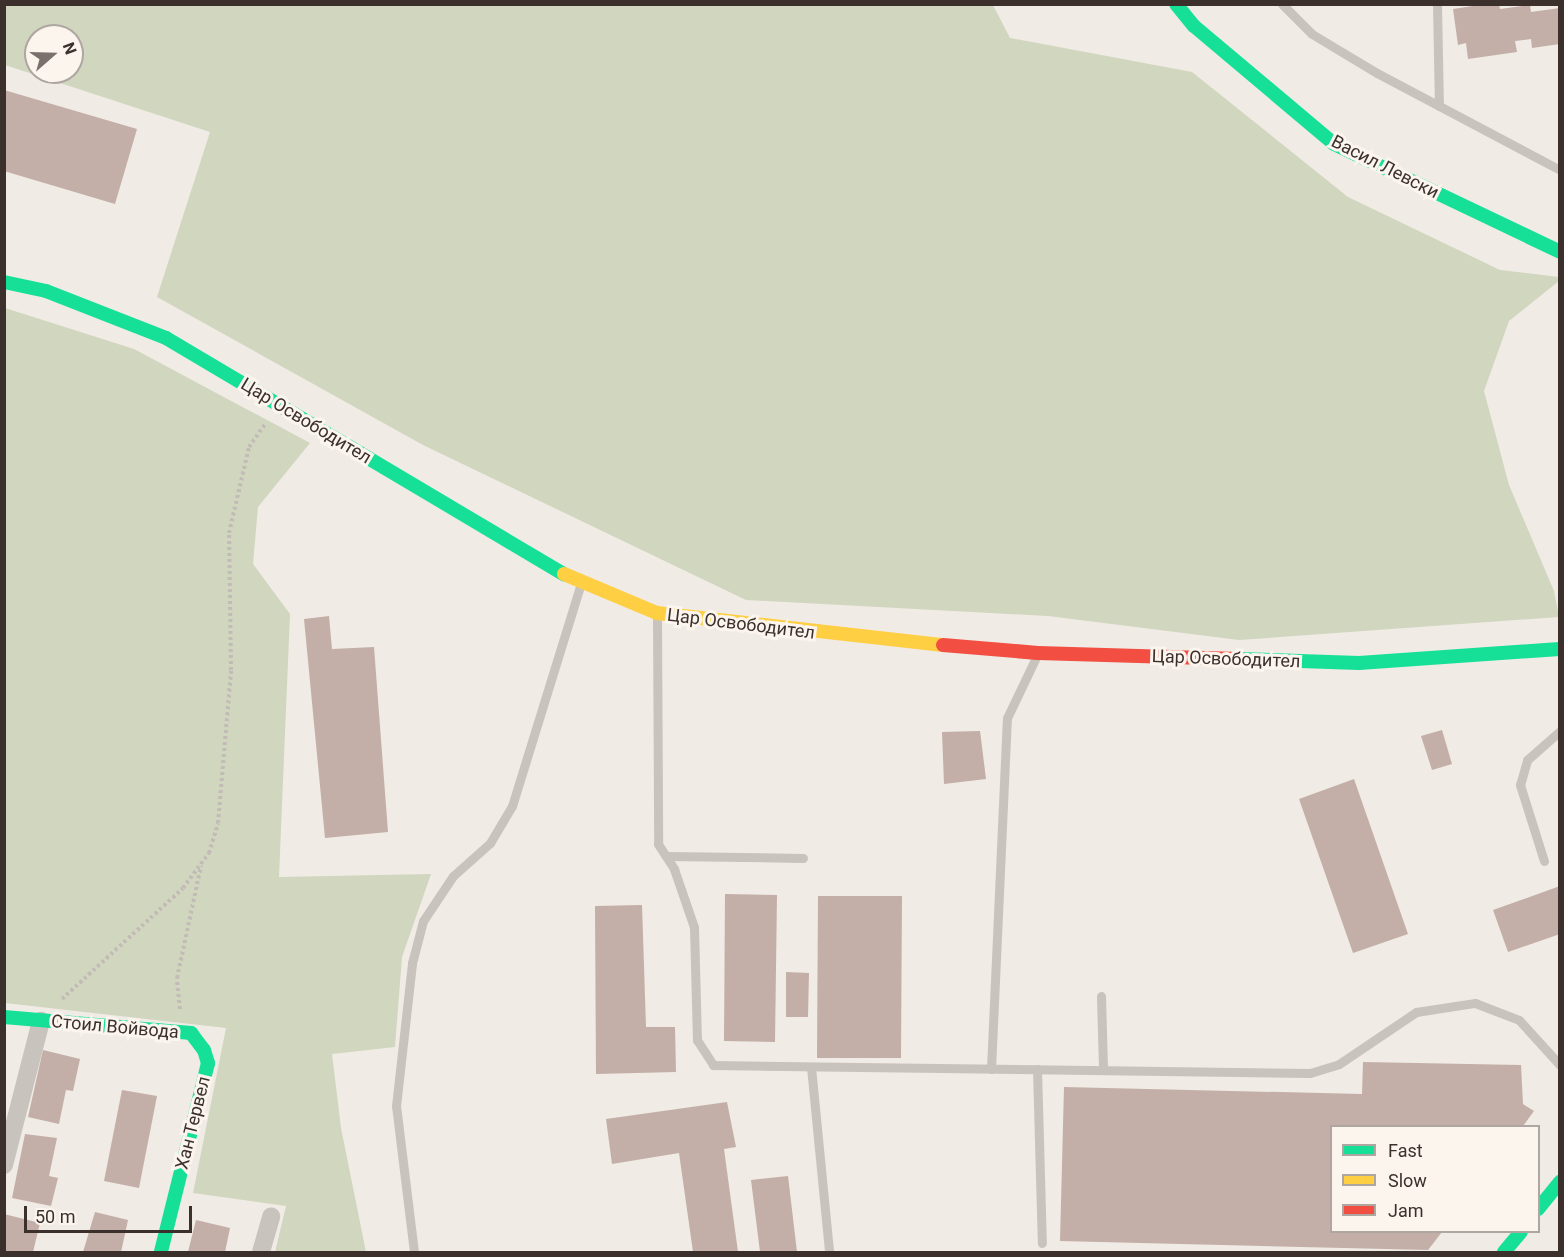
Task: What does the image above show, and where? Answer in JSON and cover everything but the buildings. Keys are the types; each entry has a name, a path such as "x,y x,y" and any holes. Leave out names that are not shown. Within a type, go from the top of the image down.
{"main road":[{"name":"Васил Левски","path":"1176,4 1194,26 1334,144 1560,252"},
{"name":"Цар Освободител","path":"4,282 46,291 166,338 581,584 657,613 848,637 1038,653 1359,663 1560,649"},
{"name":"Стоил Войвода","path":"4,1017 191,1033 204,1050 208,1064"},
{"name":"Хан Тервел","path":"161,1252 208,1064"},
{"path":"1540,1208 1560,1182"},
{"path":"1504,1252 1520,1233"}],"street":[{"path":"4,1165 41,1021"},
{"path":"261,1252 271,1216"}],"lane":[{"path":"1282,4 1312,34 1439,106 1560,170"},
{"path":"1437,4 1439,106"},
{"path":"414,1252 396,1106 412,963 423,921 453,876 490,843 512,806 581,584"},
{"path":"657,613 658,844 666,856 694,927 698,1040 713,1065 991,1069 1103,1068 1310,1073 1339,1064 1416,1012 1475,1003 1519,1020 1560,1065"},
{"path":"991,1069 1007,718 1038,653"},
{"path":"1544,861 1520,785 1527,760 1560,731"},
{"path":"666,856 803,858"},
{"path":"1101,996 1103,1068"},
{"path":"811,1067 829,1252"},
{"path":"1037,1069 1042,1244"}],"path":[{"path":"191,1033 176,999 177,978 202,863 218,823 231,670 231,523 249,447 279,404"},
{"path":"41,1021 89,970 183,888 202,863"}],"green space":[{"path":"5,5 993,5 1010,38 1192,72 1348,197 1500,270 1559,277 1559,281 1509,321 1484,391 1509,485 1554,591 1559,617 1239,640 1048,616 746,600 423,445 157,297 210,132 63,84 84,84 84,24 24,24 24,71 5,65"},
{"path":"5,308 134,349 310,443 258,507 253,564 290,614 279,877 431,874 402,957 395,1047 332,1054 341,1128 366,1252 275,1252 286,1206 193,1193 226,1028 5,1003"}],"traffic: fast":[{"path":"1176,4 1194,26 1334,144 1560,252"},
{"path":"4,282 46,291 166,338 564,574"},
{"path":"1239,659 1359,663 1560,649"},
{"path":"4,1017 191,1033 204,1050 208,1063 161,1252"},
{"path":"1540,1207 1560,1182"},
{"path":"1504,1252 1520,1233"}],"traffic: slow":[{"path":"564,574 657,613 943,645"}],"traffic: jam":[{"path":"943,645 1038,653 1239,659"}]}
